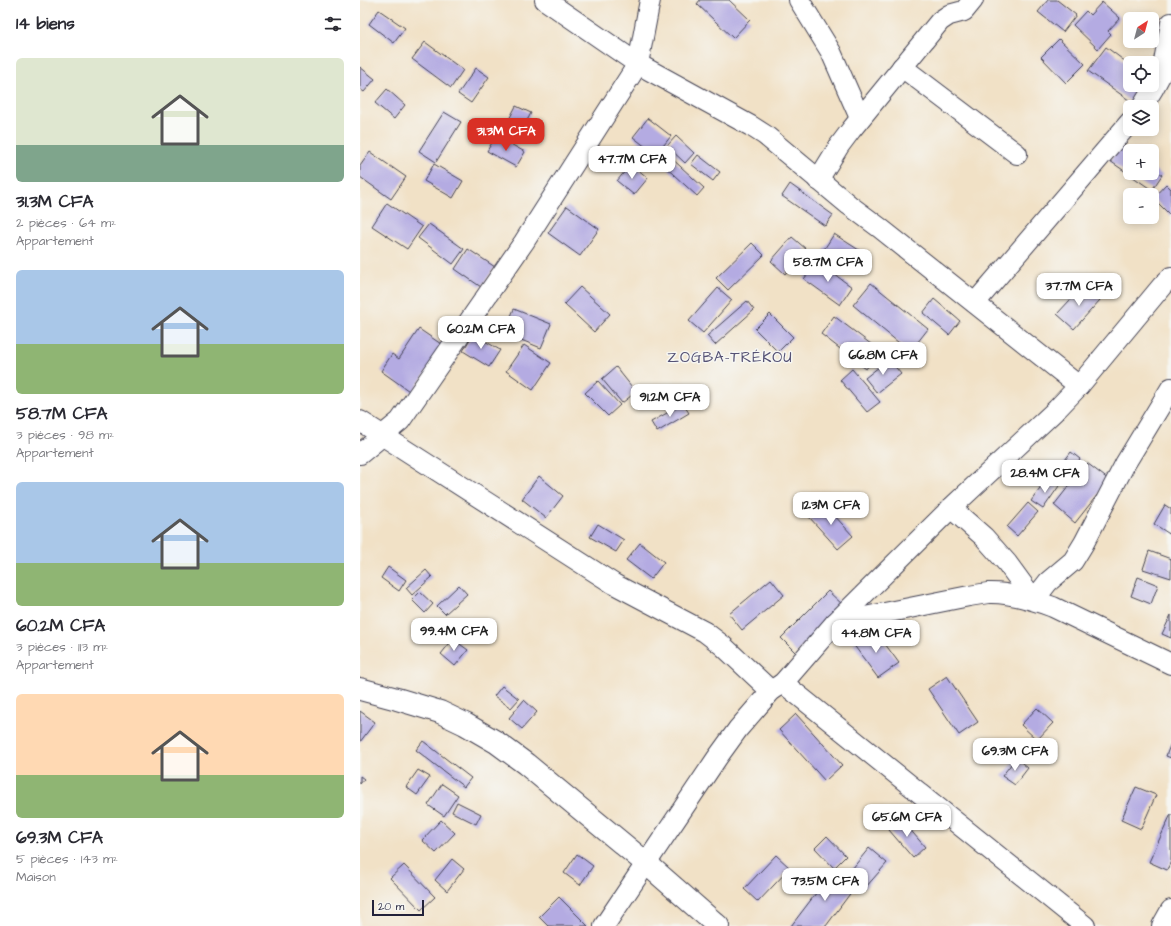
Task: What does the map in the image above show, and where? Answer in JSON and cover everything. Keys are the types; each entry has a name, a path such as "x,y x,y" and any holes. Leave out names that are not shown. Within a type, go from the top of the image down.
{"street":[{"path":"545,0 638,64 765,135 818,180 1079,386"},
{"path":"360,454 400,421 524,242 638,64 650,0"},
{"path":"799,0 831,52 860,118"},
{"path":"818,180 839,146 860,118 940,21 949,15 964,11 973,0"},
{"path":"1146,100 1162,72 1171,23"},
{"path":"902,67 1017,154"},
{"path":"975,303 1123,130"},
{"path":"604,926 738,729 835,623 951,508 1057,409 1079,386 1171,277"},
{"path":"1034,600 1048,582 1073,561 1125,464 1171,388"},
{"path":"360,421 381,436 614,584 705,632 1085,926"},
{"path":"951,508 984,537 1007,563 1034,600"},
{"path":"835,623 989,593 1034,600 1053,607 1171,664"},
{"path":"360,689 440,712 465,724 496,742 526,764 647,864 718,926"},
{"path":"1162,926 1171,910"}],"building":[{"path":"700,0 729,0 750,20 733,38 697,4"},
{"path":"1048,0 1057,0 1076,15 1063,32 1038,12"},
{"path":"1102,2 1120,18 1108,31 1111,34 1098,49 1073,25 1086,11 1090,15"},
{"path":"379,10 405,28 394,43 369,24"},
{"path":"1059,39 1085,64 1066,83 1041,57"},
{"path":"425,42 463,70 451,88 412,59"},
{"path":"1106,47 1123,60 1123,92 1141,92 1135,100 1129,100 1088,71"},
{"path":"360,67 375,79 364,92 360,89"},
{"path":"476,68 489,77 471,103 458,94"},
{"path":"387,89 405,105 394,119 375,103"},
{"path":"516,106 531,113 517,140 502,133"},
{"path":"444,112 461,122 436,162 419,151"},
{"path":"648,118 671,136 656,155 633,137"},
{"path":"496,136 525,152 516,167 487,151"},
{"path":"676,136 694,153 685,163 667,146"},
{"path":"1120,146 1123,148 1123,170 1110,161"},
{"path":"370,152 406,177 391,199 360,177 360,166"},
{"path":"698,155 720,172 713,181 691,164"},
{"path":"669,156 704,188 697,196 662,164"},
{"path":"434,164 463,181 453,198 424,181"},
{"path":"631,164 648,178 634,195 617,181"},
{"path":"1138,180 1159,180 1153,188 1149,188"},
{"path":"790,184 833,215 825,226 782,196"},
{"path":"1166,184 1171,189 1171,216 1159,204 1159,192"},
{"path":"387,203 422,227 407,249 372,226"},
{"path":"567,206 599,229 580,256 548,233"},
{"path":"429,224 464,249 453,264 418,238"},
{"path":"834,234 862,252 851,269 823,251"},
{"path":"792,237 806,249 785,274 771,261"},
{"path":"752,243 764,255 728,290 716,278"},
{"path":"468,249 495,267 481,287 455,269"},
{"path":"817,262 852,287 840,305 804,279"},
{"path":"871,283 928,329 910,352 853,305"},
{"path":"1084,285 1100,300 1074,329 1057,314"},
{"path":"580,287 610,314 594,332 564,304"},
{"path":"718,288 732,300 703,333 689,321"},
{"path":"934,299 960,321 949,335 923,313"},
{"path":"747,301 754,310 715,345 707,336"},
{"path":"514,309 551,324 541,348 504,333"},
{"path":"770,314 793,337 778,352 755,329"},
{"path":"834,316 880,351 866,369 821,334"},
{"path":"419,329 444,346 412,393 381,371 392,354 399,359"},
{"path":"473,334 500,350 489,367 463,351"},
{"path":"524,345 551,363 533,390 506,371"},
{"path":"889,359 901,374 877,393 865,378"},
{"path":"616,367 636,392 622,403 602,379"},
{"path":"852,369 880,402 867,412 840,380"},
{"path":"598,381 620,405 608,416 585,393"},
{"path":"683,404 689,413 657,432 651,422"},
{"path":"1071,452 1080,459 1062,483 1053,476"},
{"path":"1087,463 1109,480 1075,523 1054,505"},
{"path":"539,476 563,496 546,518 522,499"},
{"path":"1048,478 1059,486 1043,509 1031,501"},
{"path":"1028,503 1038,512 1017,536 1007,527"},
{"path":"824,504 853,536 838,549 809,517"},
{"path":"1165,505 1171,509 1171,535 1154,524"},
{"path":"598,524 624,540 616,552 590,537"},
{"path":"640,543 664,562 651,579 626,560"},
{"path":"1149,551 1171,559 1171,578 1143,569"},
{"path":"388,567 406,580 399,591 381,578"},
{"path":"426,570 432,577 412,595 406,588"},
{"path":"1138,577 1158,585 1151,604 1131,596"},
{"path":"771,579 784,595 742,630 729,614"},
{"path":"459,585 467,594 445,614 437,606"},
{"path":"828,591 844,606 796,653 781,638"},
{"path":"420,592 433,604 425,613 412,600"},
{"path":"1171,615 1171,638 1162,634"},
{"path":"874,629 899,663 878,678 853,644"},
{"path":"453,639 468,650 455,666 441,654"},
{"path":"947,676 978,722 959,735 928,689"},
{"path":"502,686 519,699 511,708 494,696"},
{"path":"524,700 537,712 522,729 509,718"},
{"path":"1037,708 1053,723 1037,740 1021,725"},
{"path":"360,711 375,722 360,742"},
{"path":"796,714 842,765 825,781 779,730"},
{"path":"423,741 471,778 464,787 416,750"},
{"path":"1171,743 1171,758 1166,756"},
{"path":"1016,758 1028,768 1015,785 1002,776"},
{"path":"418,770 430,777 417,795 406,787"},
{"path":"360,776 364,779 360,784"},
{"path":"442,784 458,795 444,816 428,805"},
{"path":"1136,787 1156,795 1141,829 1121,820"},
{"path":"457,802 481,814 476,824 452,812"},
{"path":"1171,814 1171,861 1167,870 1149,862"},
{"path":"901,819 925,847 913,858 889,830"},
{"path":"441,820 455,833 436,853 422,840"},
{"path":"827,836 846,856 834,868 815,848"},
{"path":"869,848 887,863 865,888 848,874"},
{"path":"577,854 593,866 580,885 564,873"},
{"path":"776,855 790,868 758,902 744,889"},
{"path":"452,859 464,869 447,891 435,880"},
{"path":"404,865 435,897 421,910 390,878"},
{"path":"833,871 855,887 826,926 791,926"},
{"path":"559,897 588,926 548,926 539,917"}],"district":[{"name":"ZOGBA-TRÉKOU","path":"730,357"}]}
